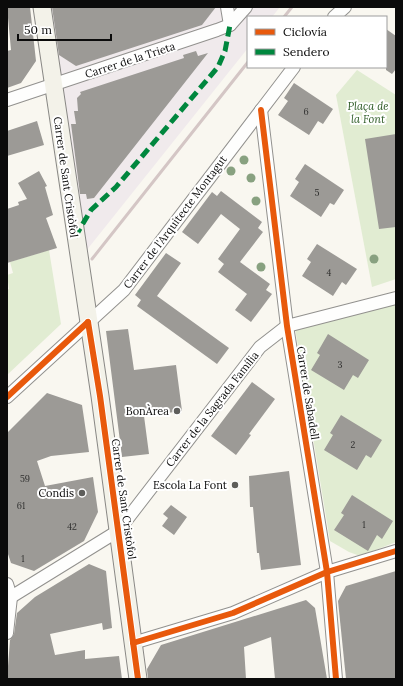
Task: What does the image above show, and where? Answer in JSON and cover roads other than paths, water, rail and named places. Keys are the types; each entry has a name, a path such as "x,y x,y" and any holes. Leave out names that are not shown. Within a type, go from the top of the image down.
{"street":[{"name":"Carrer de Sant Cristòfol","path":"42,7 100,396 138,679"},
{"path":"228,7 230,25"},
{"name":"Carrer de la Trieta","path":"7,100 230,25 246,7"},
{"path":"335,16 345,7"},
{"name":"Carrer de l'Arquitecte Montagut","path":"7,397 124,290 293,68"},
{"name":"Carrer de Sabadell","path":"261,110 287,326 327,572 336,679"},
{"path":"287,326 396,298"},
{"name":"Carrer de la Sagrada Família","path":"11,597 118,531 260,347 287,326"},
{"path":"133,643 233,613 327,572 396,551"},
{"path":"7,584 11,597 7,633"}],"railway":[{"path":"285,16 292,7"},
{"path":"92,259 247,63"}],"place":[{"name":"BonÀrea","path":"177,411"},
{"name":"Escola La Font","path":"235,485"},
{"name":"Condis","path":"82,493"}],"park label":[{"name":"Plaça de la Font","path":"368,112"}]}
